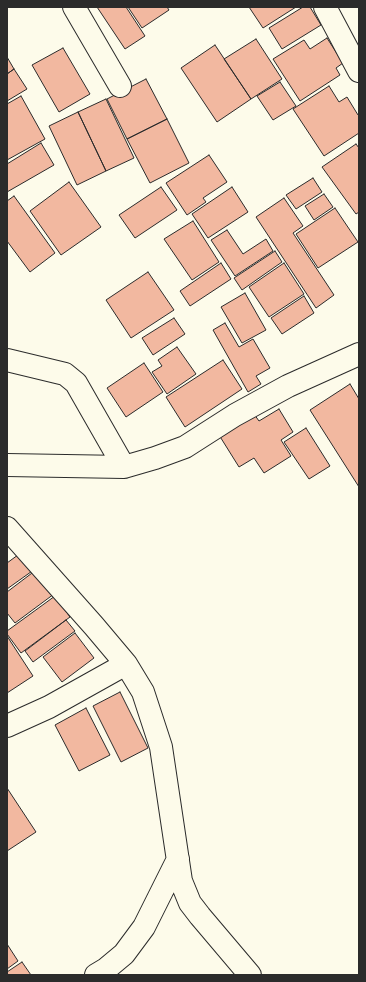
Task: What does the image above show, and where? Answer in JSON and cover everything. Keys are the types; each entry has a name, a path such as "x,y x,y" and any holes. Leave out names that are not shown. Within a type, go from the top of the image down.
{"street":[{"path":"74,7 120,86"},
{"path":"329,8 359,71"},
{"path":"7,465 124,467 155,458 185,447 235,415 288,386 359,354"},
{"path":"7,360 65,374 76,383 124,467"},
{"path":"7,528 126,664 143,692 161,747 181,881 190,903 250,975"},
{"path":"7,726 49,707 126,664"},
{"path":"96,975 124,954 144,927 178,859"}],"building":[{"path":"97,7 126,7 145,36 125,49"},
{"path":"128,7 167,7 169,10 142,28"},
{"path":"249,7 296,7 263,28"},
{"path":"303,7 310,7 321,25 282,49 269,28"},
{"path":"327,38 343,63 336,68 340,75 300,101 273,59 304,40 310,49"},
{"path":"256,39 282,79 251,99 224,59"},
{"path":"215,45 251,99 217,122 181,68"},
{"path":"63,48 90,94 59,112 32,65"},
{"path":"7,57 14,69 7,74"},
{"path":"14,69 27,89 7,101 7,74"},
{"path":"146,79 167,119 127,139 107,99"},
{"path":"280,82 296,106 273,120 257,96"},
{"path":"329,86 339,102 347,97 358,115 359,114 359,133 324,156 293,109"},
{"path":"21,96 45,139 7,160 7,104"},
{"path":"106,99 134,158 106,171 78,112"},
{"path":"78,112 106,171 77,185 49,126"},
{"path":"167,119 189,163 150,183 127,139"},
{"path":"41,143 54,165 7,192 7,164"},
{"path":"356,144 359,148 359,212 356,214 322,167"},
{"path":"209,155 227,182 203,198 206,202 187,215 166,183"},
{"path":"313,178 322,192 296,209 286,195"},
{"path":"69,182 101,227 61,255 30,211"},
{"path":"161,187 177,210 135,238 119,215"},
{"path":"232,187 248,212 208,238 192,214"},
{"path":"324,194 333,207 314,220 305,206"},
{"path":"14,196 55,253 30,272 7,241 7,201"},
{"path":"284,198 303,226 293,233 334,295 316,308 256,217"},
{"path":"335,208 358,242 318,268 296,234"},
{"path":"193,221 219,262 192,280 164,239"},
{"path":"227,230 243,254 266,239 273,251 235,276 211,240"},
{"path":"275,251 282,262 242,290 234,278"},
{"path":"221,263 231,279 190,306 180,291"},
{"path":"284,263 304,294 269,317 249,287"},
{"path":"148,272 174,310 131,338 106,300"},
{"path":"245,293 266,330 242,343 221,307"},
{"path":"304,296 314,313 282,334 271,318"},
{"path":"174,318 185,334 153,355 142,338"},
{"path":"225,323 239,347 253,339 270,368 256,376 261,384 248,392 213,330"},
{"path":"177,347 196,374 167,394 152,372 162,366 158,360"},
{"path":"223,360 242,389 185,427 166,397"},
{"path":"144,363 163,392 126,417 107,388"},
{"path":"350,384 359,399 359,487 310,410"},
{"path":"279,409 293,432 281,440 291,456 264,473 254,458 239,467 219,435 254,414 259,421"},
{"path":"306,428 330,466 309,479 284,442"},
{"path":"22,552 35,569 7,589 7,563"},
{"path":"36,570 54,594 15,623 7,613 7,592"},
{"path":"55,596 70,617 21,653 7,634 7,631"},
{"path":"66,620 75,631 33,662 25,651"},
{"path":"75,633 94,658 62,682 43,657"},
{"path":"7,636 33,676 7,693"},
{"path":"120,692 148,748 121,762 93,706"},
{"path":"86,708 110,755 79,771 55,725"},
{"path":"7,788 36,832 7,851"},
{"path":"7,944 18,961 7,969"},
{"path":"22,962 31,975 7,975 7,972"}]}
